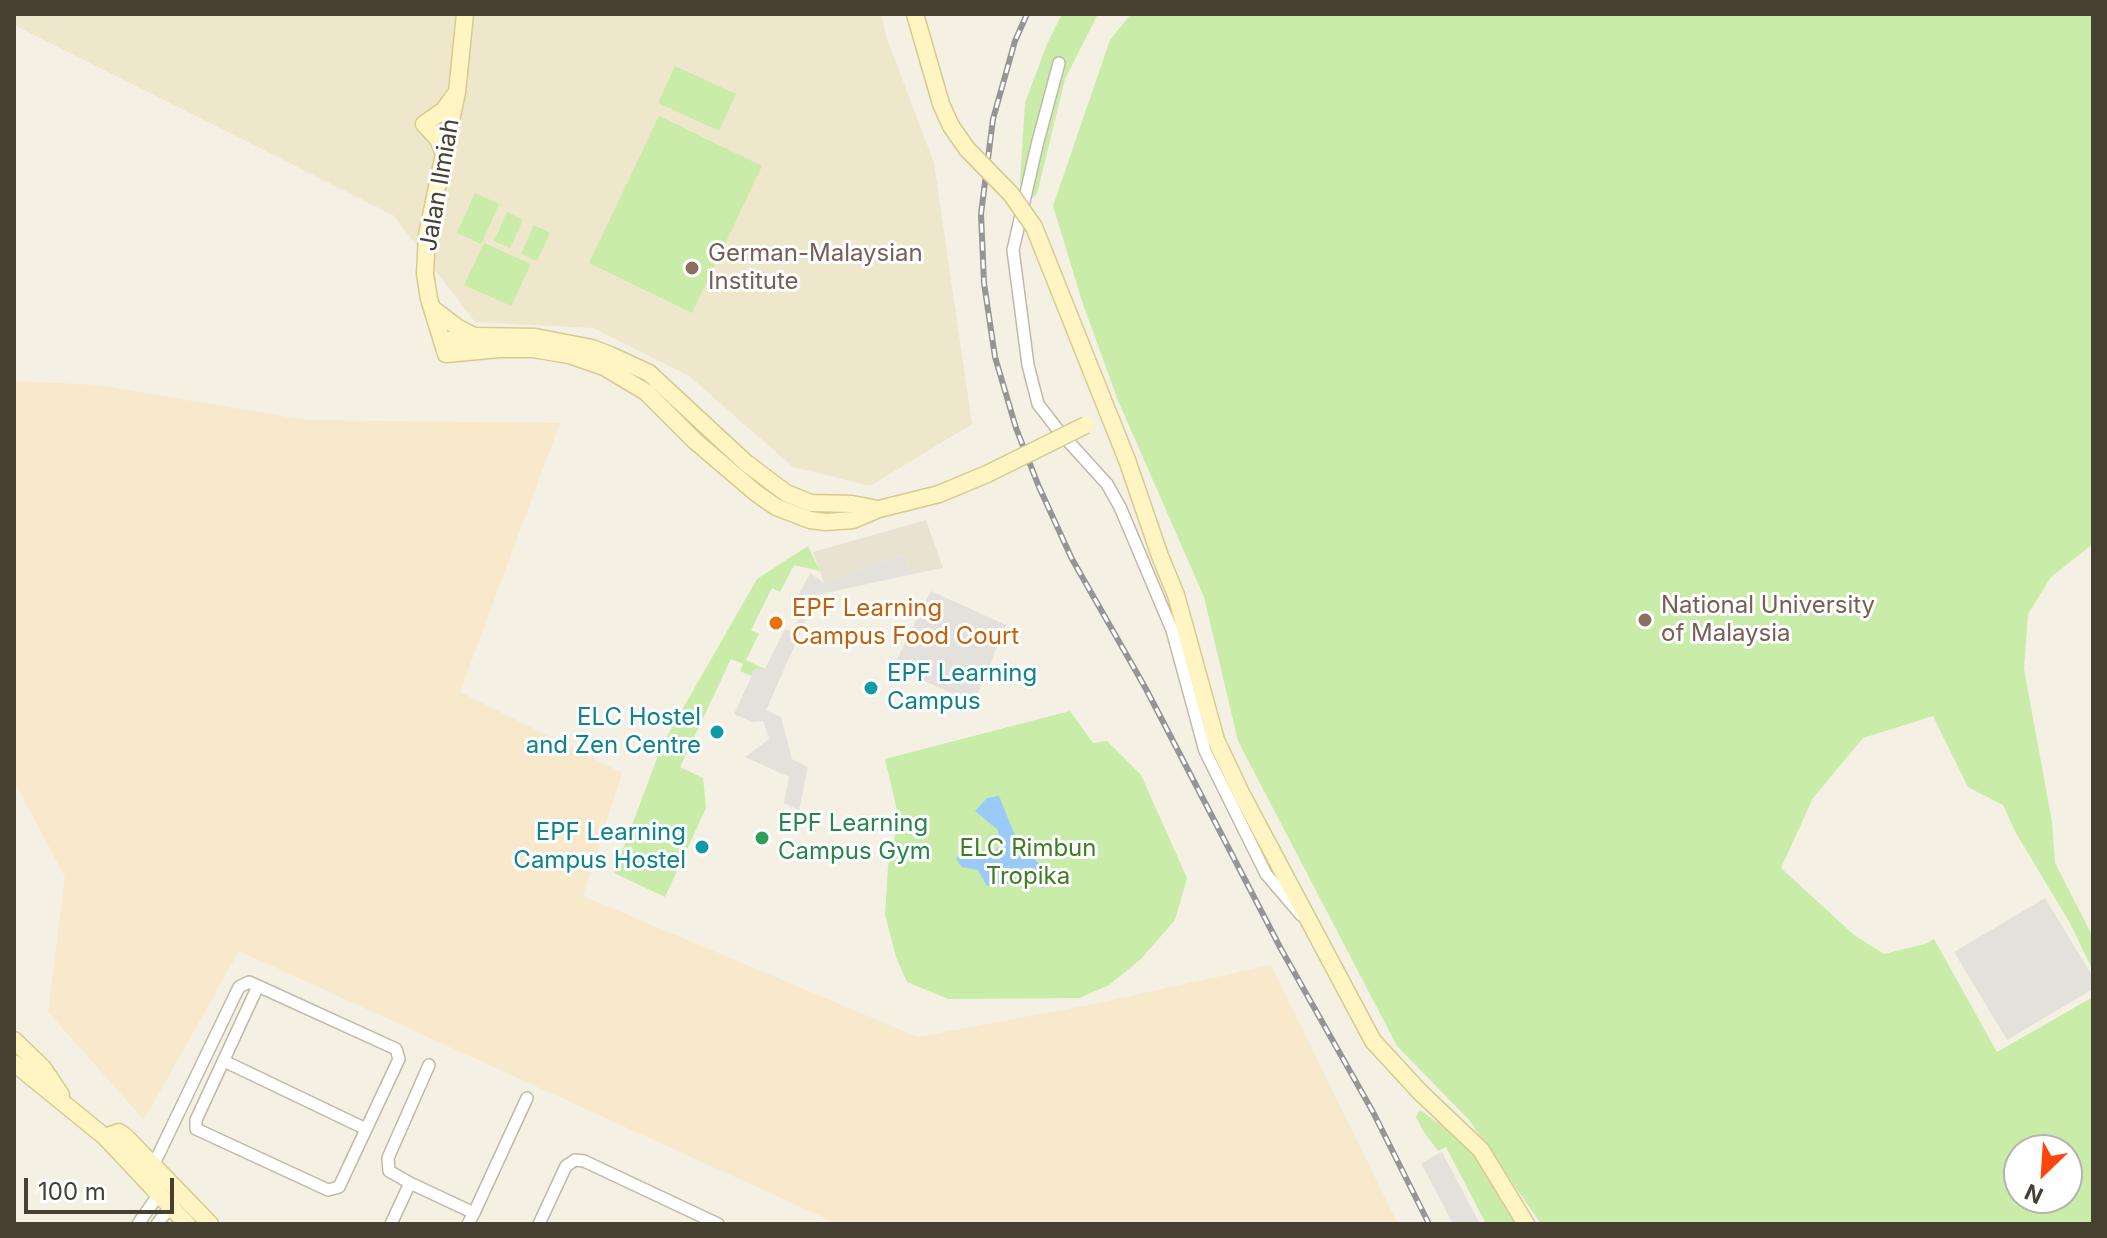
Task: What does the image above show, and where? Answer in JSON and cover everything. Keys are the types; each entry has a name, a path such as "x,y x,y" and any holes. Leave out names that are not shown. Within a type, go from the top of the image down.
{"street":[{"name":"Jalan Ilmiah","path":"444,347 425,274 427,235 457,92 465,14"},
{"path":"915,14 941,104 951,126 967,149 1011,194 1034,227 1110,416 1176,595 1216,740 1378,1047 1481,1150 1526,1224"},
{"path":"1059,63 1013,250 1028,365 1038,404 1107,484 1120,507 1172,630 1210,762 1266,874 1310,923"},
{"path":"444,154 438,139 424,124 444,110 457,92"},
{"path":"432,308 458,328 476,336"},
{"path":"444,347 476,336 535,337 592,348 637,366 695,441 756,493 791,514 810,520 853,520 879,509 900,506 953,488 1110,416"},
{"path":"444,347 552,351 604,367 652,386 766,478 797,498 828,505 852,504 879,509"},
{"path":"149,1171 239,987 249,982 258,986 396,1049 399,1059 339,1187 328,1190 196,1129 196,1120 258,986"},
{"path":"14,1040 43,1068 66,1103"},
{"path":"224,1061 366,1129"},
{"path":"14,1063 105,1137 119,1132 149,1171 159,1194 187,1224"},
{"path":"429,1065 388,1158 389,1171 471,1219 527,1098"},
{"path":"539,1224 566,1166 575,1160 584,1161 718,1224"},
{"path":"149,1171 181,1192 210,1224"},
{"path":"391,1224 410,1183"},
{"path":"157,1224 181,1192"},
{"path":"138,1224 159,1194"}],"shaded area":[{"name":"German-Malaysian Institute","path":"14,14 881,14 886,36 934,163 972,424 870,486 793,467 689,376 593,328 475,322 393,215 14,25"},
{"path":"14,381 97,385 305,420 560,423 460,692 622,773 583,896 918,1037 1094,1004 1271,965 1398,1224 838,1224 239,951 144,1120 48,1012 65,877 14,781"},
{"path":"926,520 943,568 913,574 903,555 824,583 813,552"},
{"path":"903,555 913,574 817,595 766,710 781,717 792,759 808,767 799,810 784,803 789,777 745,757 769,739 763,721 752,722 734,714 755,669 765,669 785,629 792,632 800,617 790,611 810,573 824,583"},
{"path":"931,591 1006,625 974,703 893,667"},
{"path":"2045,898 2093,977 2093,989 2007,1040 1954,952"},
{"path":"1442,1152 1480,1224 1453,1224 1421,1163"}],"green space":[{"path":"1062,14 1098,14 1065,79 1037,194 1032,198 1022,193 1020,183 1025,103"},
{"name":"National University of Malaysia","path":"1131,14 2093,14 2093,544 2051,577 2028,614 2024,669 2052,822 2055,863 2093,937 2093,971 2070,923 2016,833 2003,805 1968,787 1933,716 1863,738 1813,798 1781,868 1854,935 1884,954 1934,939 1997,1052 2093,997 2093,1224 1541,1224 1469,1120 1397,1046 1238,741 1204,597 1117,398 1082,301 1053,206 1110,40"},
{"path":"675,66 736,94 719,131 658,103"},
{"path":"659,116 762,166 692,313 589,263"},
{"path":"475,193 499,204 481,244 457,233"},
{"path":"507,212 523,220 510,248 494,241"},
{"path":"534,225 550,233 537,261 521,254"},
{"path":"484,243 531,264 511,306 464,285"},
{"path":"808,546 820,571 794,565 780,592 772,588 751,630 759,634 746,660 765,669 755,669 751,676 740,671 743,664 731,659 680,767 703,778 706,808 665,897 614,873 662,745 757,579"},
{"name":"ELC Rimbun Tropika","path":"1070,711 1093,743 1107,741 1141,775 1187,878 1175,920 1141,959 1109,985 1079,998 948,999 907,982 896,957 885,915 888,867 899,819 885,759"},
{"path":"1420,1110 1475,1150 1518,1224 1486,1224 1446,1147 1438,1151 1424,1132 1416,1117"}],"water":[{"path":"999,796 1018,843 1044,868 1049,881 1043,888 1028,882 987,886 978,870 962,867 956,859 966,846 990,855 1000,846 998,830 975,811 987,798"}],"railway":[{"path":"1027,14 1015,41 993,119 981,214 984,283 995,357 1016,428 1072,559 1146,689 1281,949 1373,1112 1429,1224"}],"place":[{"name":"German-Malaysian Institute","path":"692,268"},
{"name":"National University of Malaysia","path":"1645,620"},
{"name":"EPF Learning Campus Food Court","path":"776,623"},
{"name":"EPF Learning Campus","path":"871,688"},
{"name":"ELC Hostel and Zen Centre","path":"717,732"},
{"name":"EPF Learning Campus Gym","path":"762,838"},
{"name":"EPF Learning Campus Hostel","path":"702,847"}]}
